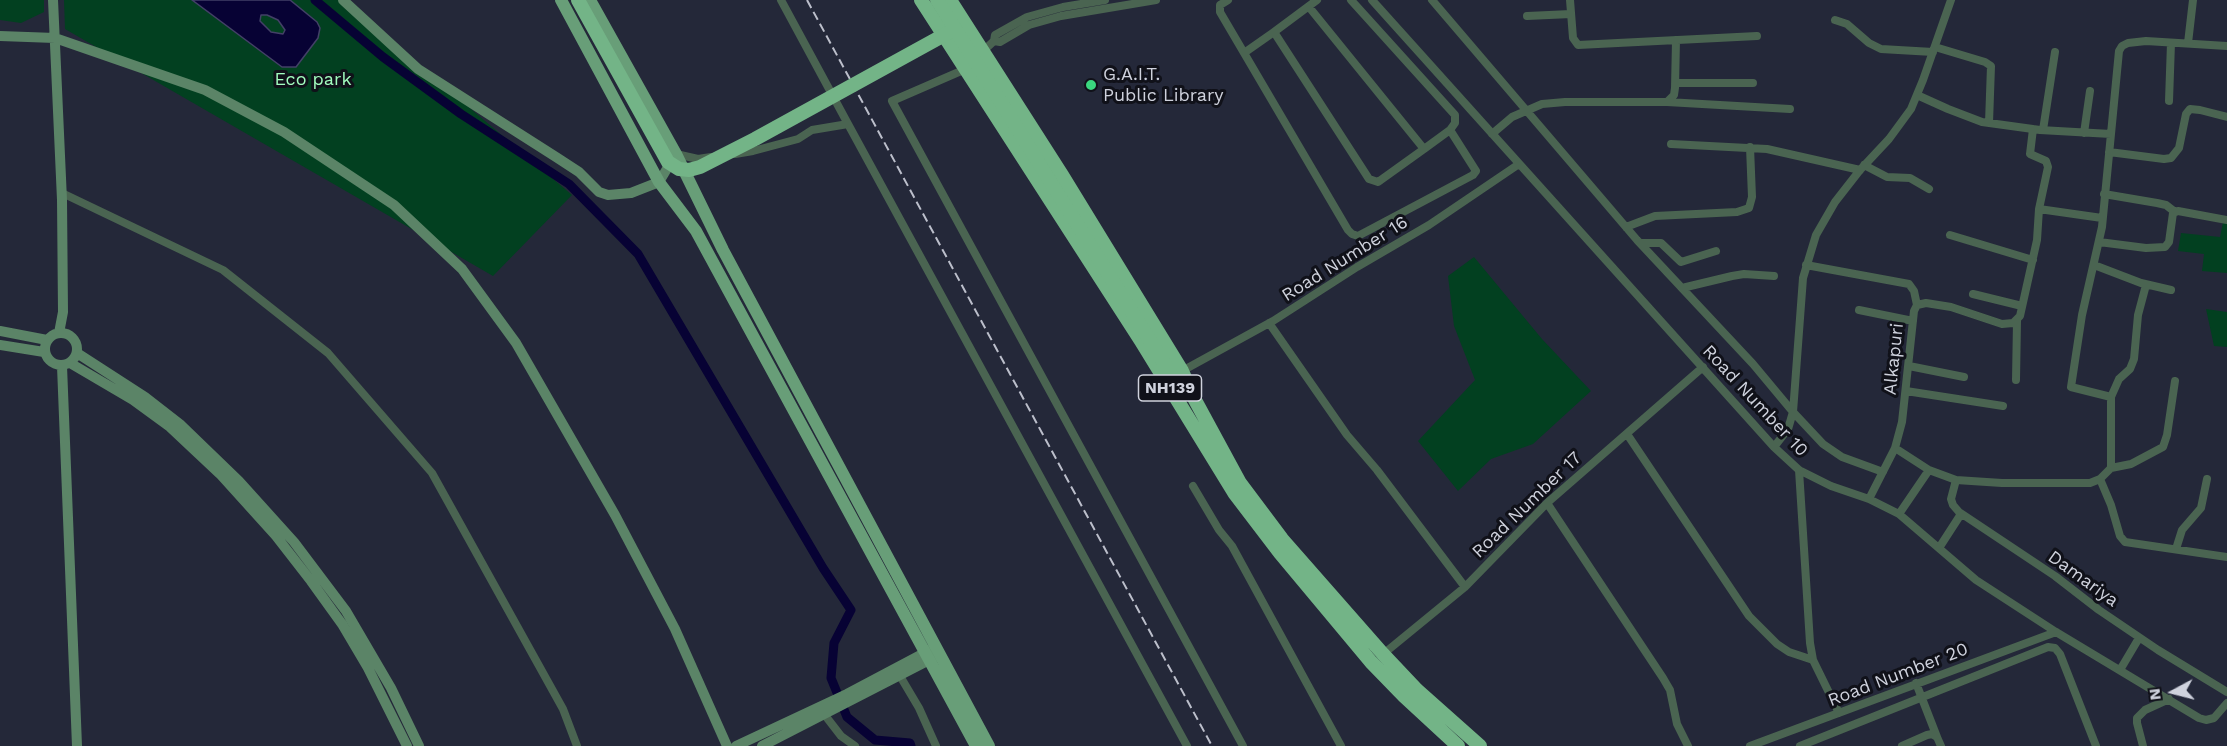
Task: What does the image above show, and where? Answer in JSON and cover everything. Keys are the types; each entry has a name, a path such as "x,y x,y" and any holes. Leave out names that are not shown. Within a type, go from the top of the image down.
{"highway":[{"path":"578,0 668,162 679,169 689,170 700,167 755,139 955,29"},
{"name":"NH139","path":"950,0 1062,175 1182,371 1185,397"},
{"path":"928,1 955,29 1185,397"},
{"name":"NH139","path":"928,1 966,71 1185,397 1235,494 1280,553 1377,658 1404,696 1458,746"},
{"name":"NH139","path":"1377,658 1480,746"}],"main road":[{"path":"561,0 659,182 696,231 932,654 990,746"},
{"path":"590,0 676,154 723,250 932,654 976,746"}],"street":[{"path":"54,0 62,192 63,312 59,333"},
{"path":"343,0 418,69 579,172 599,192 608,195 631,192 659,182 676,154 698,159 753,151 798,139 812,130 848,124"},
{"path":"781,0 1187,746"},
{"path":"1064,11 1105,0"},
{"path":"1156,0 1027,17 995,35 994,41 966,71 892,101 1243,746"},
{"path":"1228,0 1220,5 1220,12 1347,230 1352,234 1358,236 1473,175 1476,171 1475,166 1450,130"},
{"path":"1244,53 1317,0"},
{"path":"1274,32 1369,179 1378,182 1450,130 1455,123 1455,115 1351,0"},
{"name":"Road Number 10","path":"1372,0 1774,447 1799,471 1831,486 1869,499 1899,514 1976,580 2056,632 2206,720 2214,718 2227,703"},
{"path":"1432,0 1626,227 1806,428 1842,457 1883,471"},
{"path":"1570,0 1573,38 1578,45 1758,36"},
{"path":"1774,447 1788,429 1793,412 1800,300 1806,265 1816,235 1825,218 1862,167 1901,123 1917,95 1951,0"},
{"path":"2188,43 2193,0"},
{"path":"1309,7 1424,149"},
{"path":"1527,16 1571,14"},
{"path":"1835,20 1847,24 1869,43 1881,49 1934,49 1985,62 1991,66 1989,123"},
{"path":"0,36 55,38 205,90 284,132 394,206 462,269 516,343 615,515 675,629 727,746"},
{"path":"1667,102 1674,95 1676,40"},
{"path":"2111,397 2071,387 2082,315 2099,242 2117,58 2122,46 2137,42 2227,46"},
{"path":"2169,101 2171,43"},
{"path":"2043,130 2055,52"},
{"path":"1675,83 1753,83"},
{"path":"2084,132 2090,91"},
{"path":"1917,95 1968,117 1989,123 2043,130 2111,134"},
{"path":"1492,134 1512,117 1526,109 1552,102 1667,102 1790,109"},
{"path":"2109,152 2171,158 2180,148 2187,114 2190,110 2200,110 2227,117"},
{"path":"2016,380 2017,321 2038,235 2039,209 2048,166 2046,160 2030,154 2032,129"},
{"path":"1671,144 1778,150 1862,167 1887,177 1910,178 1929,189"},
{"path":"1626,227 1654,216 1737,212 1749,208 1752,197 1750,147"},
{"name":"Road Number 16","path":"1182,371 1269,322 1429,225 1519,164"},
{"path":"62,192 223,270 328,353 432,473 563,709 577,746"},
{"path":"2103,194 2157,203 2175,212 2183,211 2227,220"},
{"path":"2039,209 2102,218"},
{"path":"2099,242 2146,248 2164,247 2169,242 2171,217 2175,212"},
{"path":"1950,235 2032,263"},
{"path":"1641,243 1661,243 1681,262 1716,250"},
{"path":"1806,265 1909,284 1914,291 1917,305"},
{"path":"2094,265 2146,285 2171,290"},
{"path":"1682,288 1738,275 1774,276"},
{"path":"2111,468 2111,397 2119,379 2130,369 2134,359 2138,315 2146,285"},
{"path":"1973,294 2022,306"},
{"name":"Alkapuri","path":"1869,499 1895,448 1902,422 1913,321 1917,305 1926,303 1952,307 2008,325 2017,321"},
{"path":"1859,310 1913,321"},
{"path":"1269,322 1347,435 1377,470 1465,587"},
{"path":"0,331 47,340 59,333 64,333 76,342 77,353 66,365 77,746"},
{"path":"47,340 44,352 49,361 66,365 134,400 170,427 220,474 276,536 342,624 378,686 407,746"},
{"path":"0,345 44,352"},
{"path":"77,353 154,404 187,431 239,481 294,542 346,611 391,688 419,746"},
{"path":"1909,366 1964,377"},
{"name":"Road Number 17","path":"1377,658 1465,587 1547,503 1703,368"},
{"path":"1895,448 1940,476 1956,480 2002,483 2090,483 2100,479 2111,468 2131,464 2163,447 2170,422 2175,381"},
{"path":"1906,391 2003,406"},
{"path":"1627,434 1749,616 1777,645 1789,652 1813,660"},
{"path":"1899,514 1929,470"},
{"path":"1799,471 1813,660 1839,713"},
{"path":"2100,479 2122,539 2129,543 2227,557"},
{"path":"2176,549 2186,525 2201,508 2206,479"},
{"path":"1939,548 1961,514 1953,505 1952,499 1956,480"},
{"path":"1193,486 1219,530 1232,546 1341,746"},
{"path":"1547,503 1670,690 1677,724 1688,746"},
{"name":"Damariya","path":"1961,514 2055,576 2139,638 2223,690"},
{"name":"Road Number 20","path":"1750,746 2056,632"},
{"path":"2120,670 2139,638"},
{"path":"1800,746 2048,648 2055,648 2060,654 2096,746"},
{"path":"849,697 900,676 932,654"},
{"path":"762,746 932,654"},
{"path":"900,676 919,708 936,746"},
{"path":"1916,683 1941,746"},
{"path":"2143,746 2137,718 2145,710 2169,699"},
{"path":"736,746 826,710"},
{"path":"826,710 841,736 855,746"},
{"path":"1902,746 1927,735 1932,734 1937,737"}],"green space":[{"path":"0,0 44,0 44,12 21,23 0,20"},
{"name":"Eco park","path":"64,0 343,0 572,195 493,276 65,29"},
{"path":"2223,222 2227,222 2227,273 2202,271 2204,254 2178,251 2181,233 2220,237"},
{"path":"1474,257 1542,339 1591,391 1533,444 1491,459 1458,491 1418,441 1475,380 1454,326 1448,276"},
{"path":"2206,309 2227,312 2227,347 2214,346"}],"shaded area":[{"path":"192,0 290,0 317,22 320,28 318,38 296,67 282,67","holes":["261,15 278,20 285,30 283,34 271,32 260,21"]}],"waterway":[{"path":"315,0 383,57 461,114 569,184 638,254 823,568 851,610 834,643 831,678 847,717 875,740 910,743 911,746"}],"railway":[{"path":"807,0 1212,746"}],"place":[{"name":"G.A.I.T. Public Library","path":"1091,85"}]}
